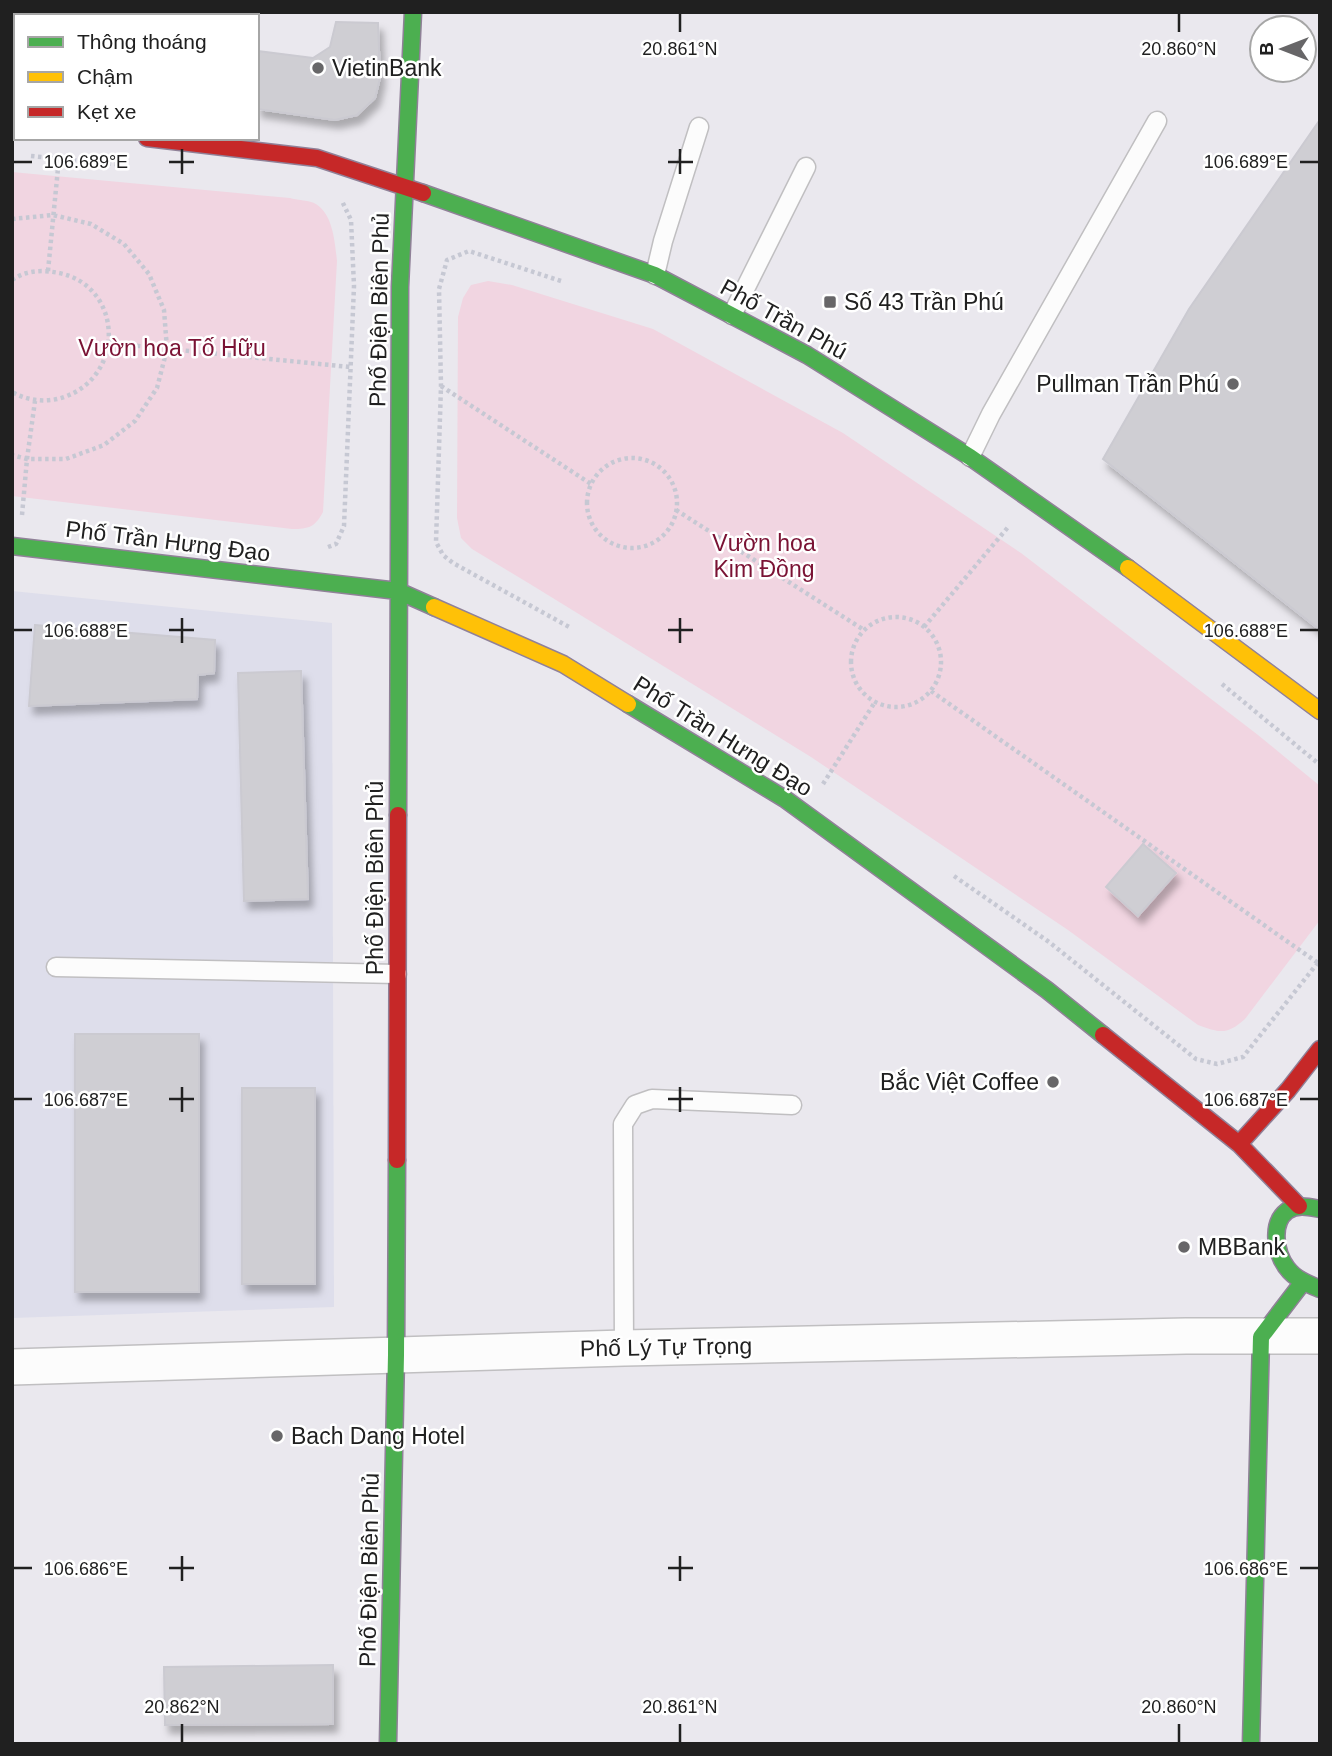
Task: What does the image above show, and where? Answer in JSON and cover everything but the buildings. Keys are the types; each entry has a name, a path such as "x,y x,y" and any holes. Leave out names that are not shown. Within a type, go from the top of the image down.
{"main road":[{"name":"Phố Điện Biên Phủ","path":"388,1744 396,1355 400,287 411,100 413,12"},
{"name":"Phố Trần Phú","path":"167,140 317,158 655,275 807,355 970,457 1126,566 1320,711"},
{"name":"Phố Trần Hưng Đạo","path":"12,546 398,591 563,664 785,799 1047,990 1239,1144 1299,1206"},
{"path":"1239,1144 1288,1090 1320,1049"},
{"path":"1320,1209 1299,1206 1290,1210 1283,1216 1275,1233 1275,1243 1287,1267 1303,1282 1320,1289"},
{"path":"1251,1744 1261,1337 1303,1282"}],"street":[{"name":"Phố Lý Tự Trọng","path":"12,1367 624,1348 1173,1336 1320,1336"}],"lane":[{"path":"970,457 991,414 1157,121"},
{"path":"655,275 699,127"},
{"path":"732,315 806,167"},
{"path":"56,967 397,974"},
{"path":"624,1348 623,1124 635,1105 652,1099 792,1105"}],"path":[{"path":"24,155 127,165"},
{"path":"48,271 59,158"},
{"path":"326,547 336,544 344,526 354,286 351,220 341,198"},
{"path":"12,219 53,215 91,224 124,244 149,274 164,310 167,349 157,388 135,421 104,445 66,459 27,459 12,455"},
{"path":"561,281 469,251 447,260 439,289 441,386 436,542 443,555 453,563 571,628"},
{"path":"12,280 28,273 48,271 68,275 87,286 100,302 108,322 109,344 104,364 92,381 75,394 55,401 35,401 12,392"},
{"path":"109,344 350,367"},
{"path":"441,386 591,484"},
{"path":"12,518 22,519 35,401"},
{"path":"631,458 646,460 660,468 670,480 676,494 676,510 667,531 656,542 642,547 626,548 611,543 590,520 587,499 591,484 600,471 613,462 631,458"},
{"path":"676,510 864,630"},
{"path":"924,627 1013,522"},
{"path":"895,617 911,619 924,627 934,638 940,653 940,669 931,691 920,701 905,706 890,707 874,702 854,679 851,658 855,643 864,630 877,621 895,617"},
{"path":"1221,684 1320,765"},
{"path":"931,691 1319,961 1243,1057 1217,1064 1196,1059 1049,942 947,871"},
{"path":"823,784 874,702"}],"shaded area":[{"path":"31,12 125,12 125,14"},
{"path":"12,591 332,623 334,1307 12,1318"}],"green space":[{"name":"Vườn hoa Tố Hữu","path":"12,172 290,198 311,202 320,207 332,229 337,261 323,512 314,524 307,528 292,529 12,496"},
{"name":"Vườn hoa Kim Đồng","path":"488,281 512,285 653,329 843,433 1021,553 1258,735 1320,786 1320,920 1245,1019 1233,1028 1223,1031 1198,1025 1068,930 811,757 472,549 461,538 457,518 458,317 463,298 471,285"}],"traffic: fast":[{"path":"398,815 400,287 413,12"},
{"path":"423,193 655,275 807,355 970,457 1128,568"},
{"path":"12,546 398,591 434,607"},
{"path":"628,704 785,799 1047,990 1103,1035"},
{"path":"388,1744 397,1160"},
{"path":"1320,1209 1299,1207 1287,1211 1278,1223 1276,1239 1280,1255 1290,1272 1320,1289"},
{"path":"1251,1744 1261,1337 1303,1282"}],"traffic: slow":[{"path":"1128,568 1320,711"},
{"path":"434,607 563,664 628,704"}],"traffic: jam":[{"path":"164,140 317,158 423,193"},
{"path":"397,1160 398,815"},
{"path":"1103,1035 1239,1144 1299,1206"},
{"path":"1239,1144 1288,1090 1320,1049"}],"place":[{"name":"VietinBank","path":"318,68"},
{"name":"Số 43 Trần Phú","path":"830,302"},
{"name":"Pullman Trần Phú","path":"1233,384"},
{"name":"Bắc Việt Coffee","path":"1053,1082"},
{"name":"MBBank","path":"1184,1247"},
{"name":"Bach Dang Hotel","path":"277,1436"}]}
